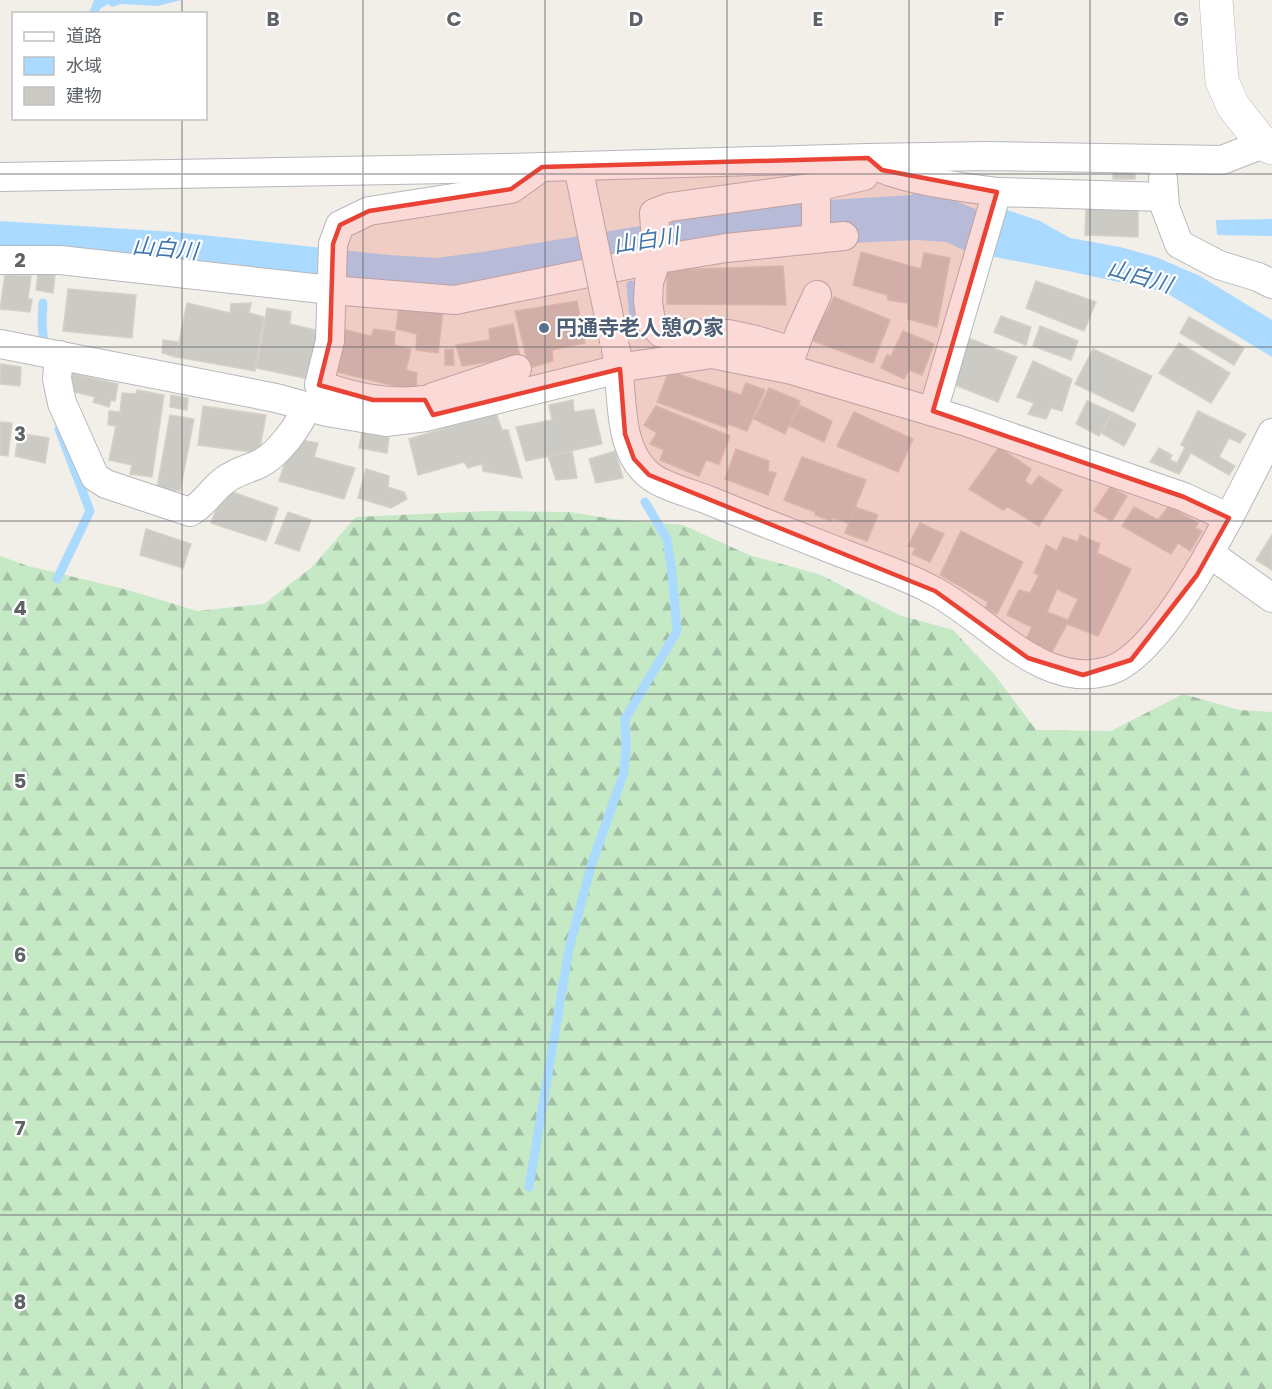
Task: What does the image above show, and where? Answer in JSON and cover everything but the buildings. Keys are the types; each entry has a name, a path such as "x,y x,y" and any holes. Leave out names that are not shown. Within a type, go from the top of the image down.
{"main road":[{"path":"1216,0 1222,81 1233,106 1262,140"}],"street":[{"path":"0,177 987,156 1222,160 1262,140"},
{"path":"868,158 864,176 816,187 670,207 654,213 657,259 649,282 648,302 651,322 661,333 728,334 756,340 790,360 1184,497 1229,518"},
{"path":"868,158 882,170 995,200 1164,196"},
{"path":"1161,159 1165,207 1179,244 1218,265 1258,277 1272,284"},
{"path":"578,166 620,369 625,434 633,459 649,475 744,515 896,573 935,591 1028,658 1056,669 1083,675 1111,670 1131,660 1160,628 1197,574 1229,518 1272,433"},
{"path":"542,167 511,189 369,212 340,225 333,244 330,341 319,385 373,400 429,407 620,369 712,354 790,360"},
{"path":"816,187 816,239"},
{"path":"933,411 995,200"},
{"path":"0,260 60,260 331,285 455,300 657,259 726,248 844,236"},
{"path":"790,360 817,295"},
{"path":"0,344 386,422 429,407 517,369"},
{"path":"59,355 57,379 62,403 95,477 106,484 190,512 202,506 225,480 246,468 262,463 295,429 303,418 307,406"},
{"path":"1209,553 1272,598"}],"highlighted area":[{"path":"868,158 882,170 997,192 933,411 1184,497 1229,518 1197,575 1131,660 1083,675 1028,658 935,591 649,475 634,459 625,434 620,369 433,415 425,400 373,400 319,385 330,341 333,244 340,225 369,211 511,189 542,167"}],"green space":[{"path":"487,511 570,512 612,519 683,525 749,555 821,575 899,615 953,630 994,674 1036,730 1111,731 1183,694 1240,710 1272,712 1272,1389 0,1389 0,556 28,566 128,590 197,611 264,604 312,567 356,517"}],"water":[{"path":"94,0 181,0 158,6 121,4 112,7 108,4 98,12 89,12"},
{"name":"山白川","path":"917,185 980,211 1004,209 1040,221 1070,238 1120,247 1156,257 1200,276 1272,320 1272,357 1165,292 968,252 946,242 917,240 850,243 453,287 0,247 0,221 175,232 436,258 797,202 912,195"},
{"path":"1272,219 1272,236 1217,235 1216,220"}],"waterway":[{"path":"631,285 634,319"},
{"path":"43,303 44,349"},
{"path":"57,579 90,511 59,429"},
{"path":"529,1187 569,949 591,866 624,772 625,719 677,631 667,539 645,502"}],"place":[{"name":"円通寺老人憩の家","path":"544,328"}]}
